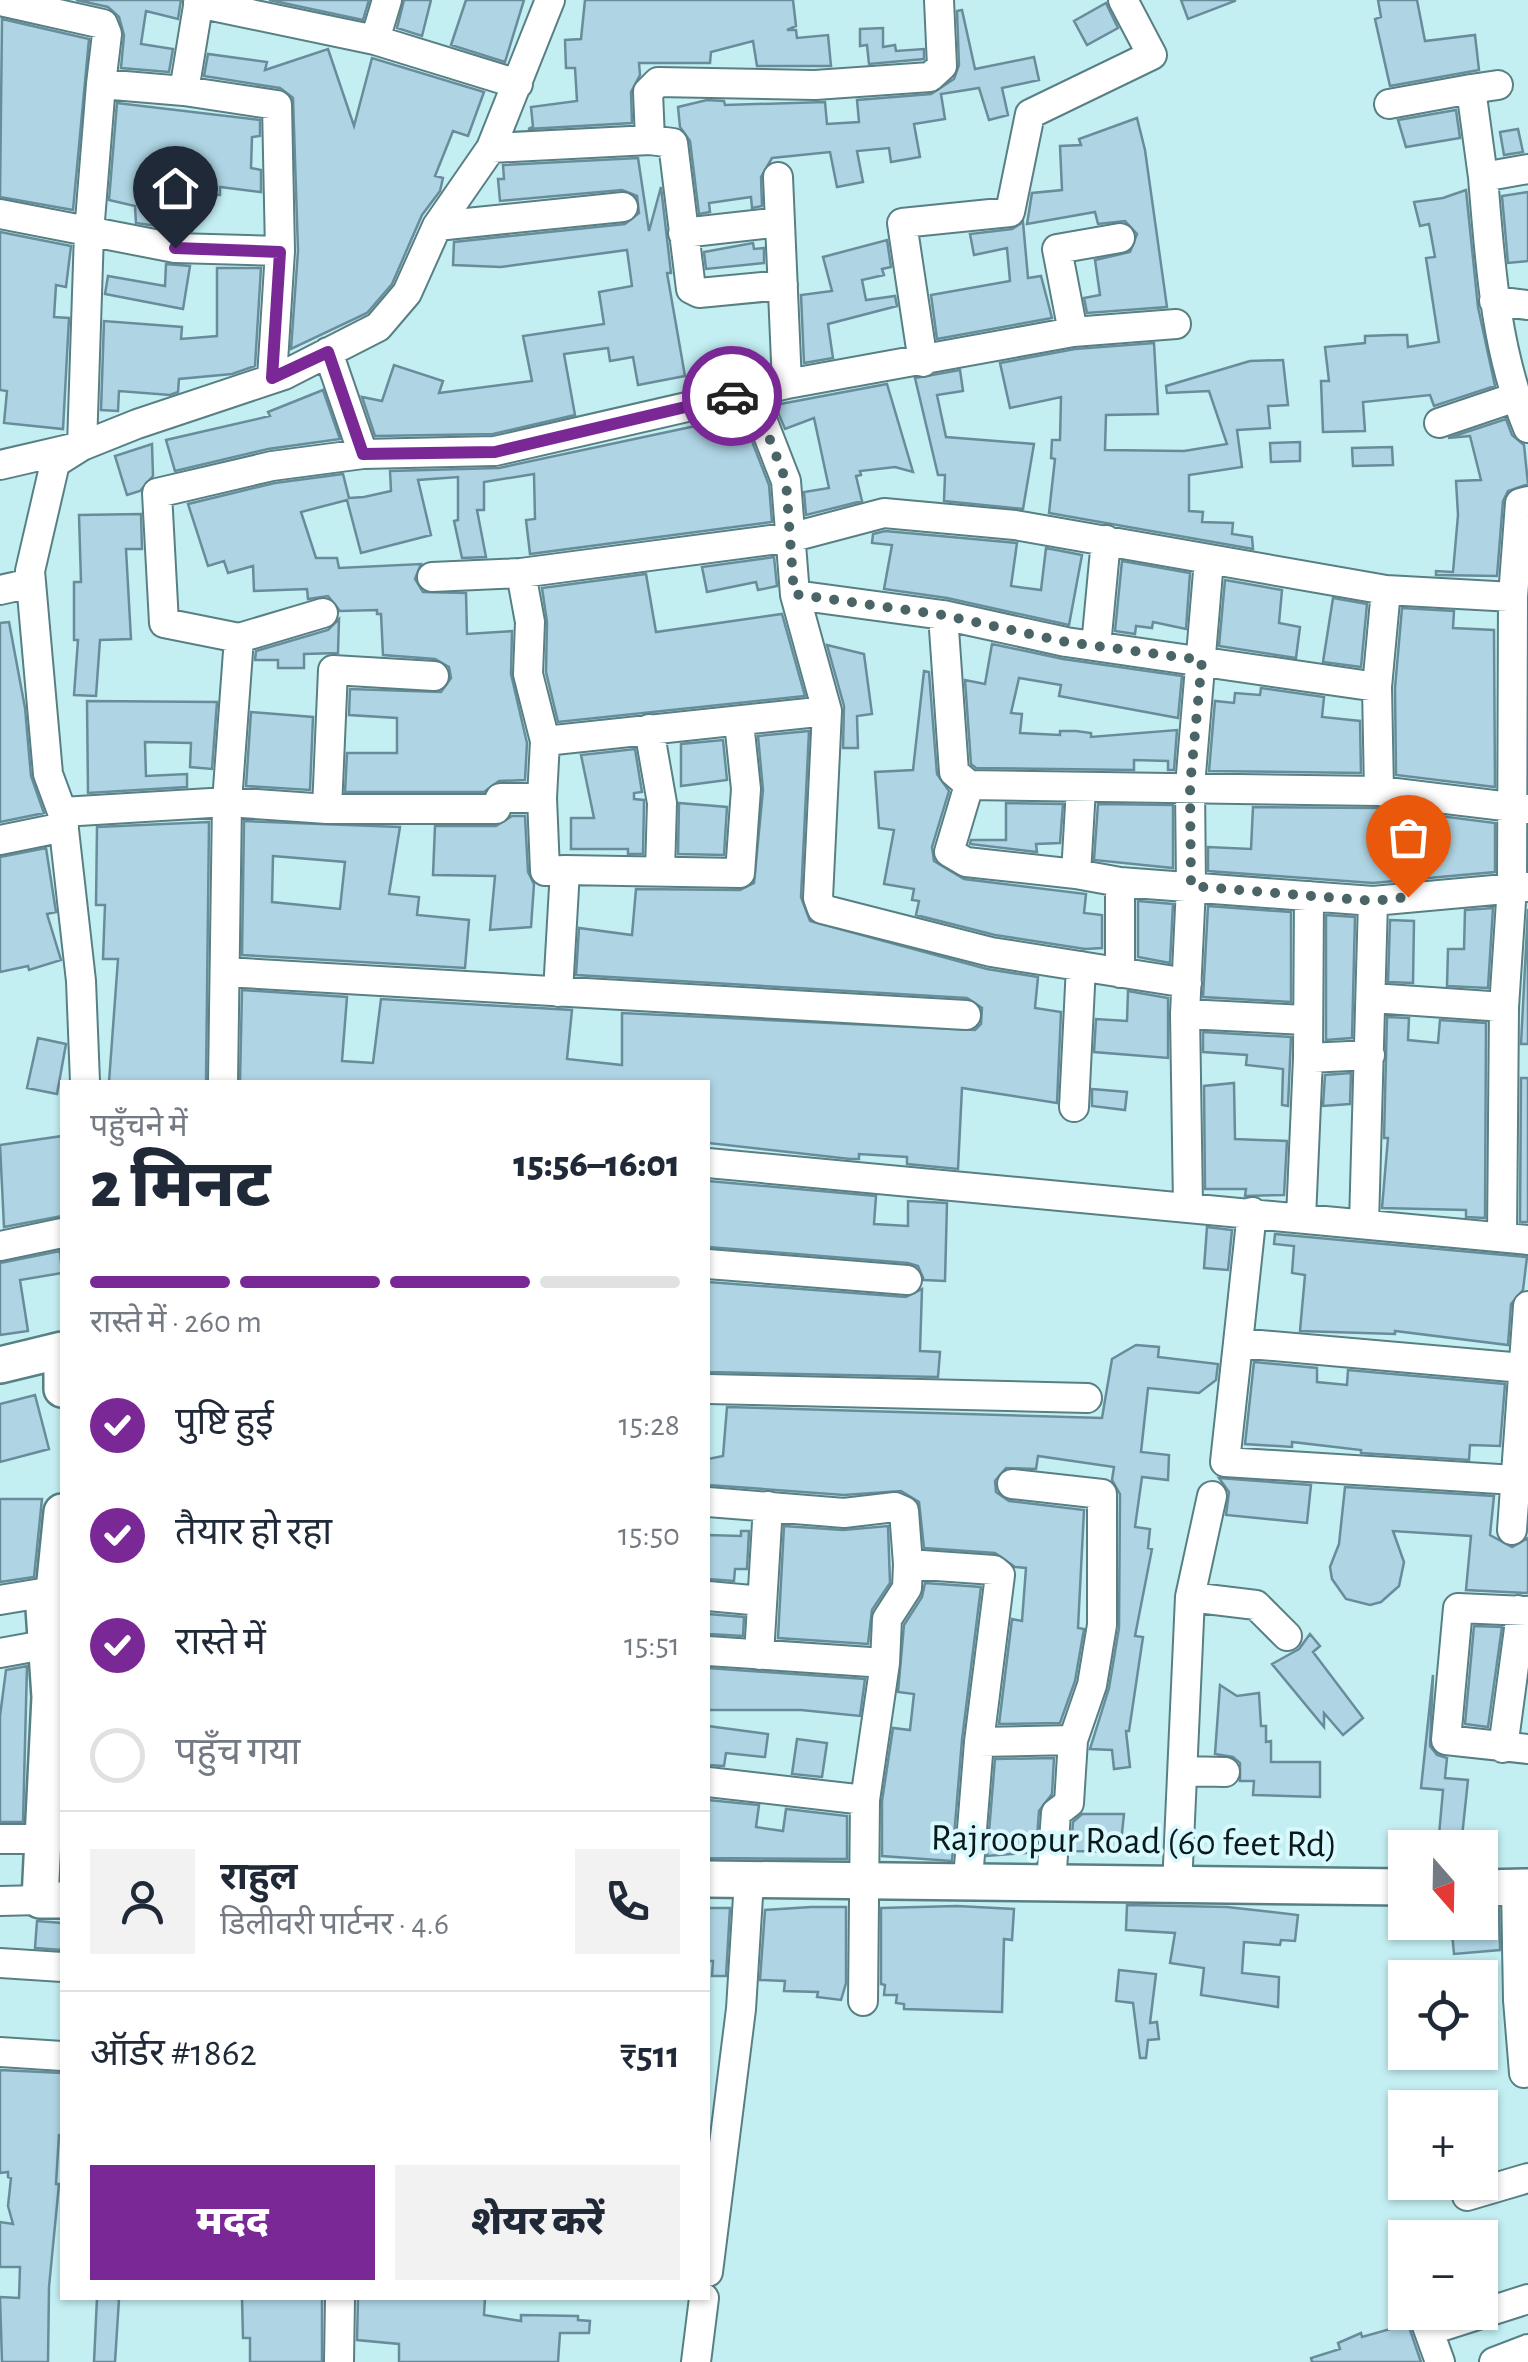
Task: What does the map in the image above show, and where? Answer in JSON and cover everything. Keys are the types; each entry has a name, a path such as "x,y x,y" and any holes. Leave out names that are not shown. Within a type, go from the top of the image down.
{"main road":[{"path":"0,1365 60,1350"},
{"path":"51,1900 40,1839 56,1698 44,1644 60,1532"},
{"name":"Rajroopur Road (60 feet Rd)","path":"710,1879 968,1879 1177,1887 1388,1887"}],"street":[{"path":"375,40 388,0"},
{"path":"0,466 82,446 272,378 378,327 407,292 437,226 491,148 550,0"},
{"path":"650,140 648,92 658,82 814,85 930,77 942,66 939,0"},
{"path":"923,362 902,223 1010,212 1030,114 1152,55 1123,0"},
{"path":"0,1 103,24 107,34 89,233 82,446"},
{"path":"184,91 199,2 375,40 518,84"},
{"path":"101,84 184,91 278,106 280,252 272,378"},
{"path":"1390,104 1485,87 1483,178 1494,301 1524,411"},
{"path":"491,148 650,140 673,143 691,289 699,294 782,285"},
{"path":"1483,178 1528,169"},
{"path":"778,178 787,384"},
{"path":"437,226 623,207"},
{"path":"0,214 175,248 280,252"},
{"path":"683,233 780,222"},
{"path":"1074,332 1057,249 1120,238"},
{"path":"1494,301 1528,305"},
{"path":"323,613 239,638 164,623 158,493 272,466 363,454 495,452 787,384 1074,332 1176,324"},
{"path":"328,352 363,454"},
{"path":"751,391 786,481 793,537 794,594 827,712 818,898 822,908 991,952 1187,982"},
{"path":"1439,423 1510,399 1524,411"},
{"path":"82,446 55,463 30,572 48,774 63,819 80,981 84,1080"},
{"path":"710,1163 1515,1239 1504,1007 1520,887 1513,597 1520,502 1528,501"},
{"path":"432,577 521,573 793,537 884,513 1015,525 1386,590 1513,597"},
{"path":"1096,646 1106,540"},
{"path":"1188,1206 1185,1014 1191,886 1190,786 1208,560"},
{"path":"521,573 530,622 528,674 546,741 542,798 545,870 740,873 746,789 739,722"},
{"path":"0,576 31,583"},
{"path":"0,590 31,583"},
{"path":"1379,791 1376,687 1386,590"},
{"path":"794,594 943,615 1096,646 1376,687"},
{"path":"943,615 954,772 969,786 1379,791 1519,809"},
{"path":"223,1080 227,802 239,638"},
{"path":"327,809 332,670 434,676"},
{"path":"546,741 827,712"},
{"path":"649,729 662,803 660,871"},
{"path":"969,786 948,852 966,862 1120,882 1373,901 1520,887"},
{"path":"1076,874 1081,788"},
{"path":"0,840 63,819 227,802 327,809 496,809 500,798 542,798"},
{"path":"558,992 566,870"},
{"path":"1120,882 1120,972"},
{"path":"1301,1218 1308,1058 1309,896"},
{"path":"1364,1224 1373,901"},
{"path":"1074,1107 1082,966"},
{"path":"224,972 966,1015"},
{"path":"1372,998 1504,1007"},
{"path":"1185,1014 1306,1020"},
{"path":"1308,1058 1370,1056"},
{"path":"1252,1212 1225,1462 1515,1480"},
{"path":"0,1246 60,1234"},
{"path":"710,1264 907,1280"},
{"path":"1511,1533 1528,1306"},
{"path":"1238,1344 1523,1368"},
{"path":"710,1389 1087,1398"},
{"path":"1012,1484 1102,1494 1102,1625 1092,1685 1073,1740 1069,1804 1056,1813 1051,1883"},
{"path":"1177,1887 1190,1598 1212,1496"},
{"path":"710,1502 844,1513 895,1507 904,1511 907,1520 907,1588 887,1619 885,1663 864,1800 862,2001"},
{"path":"710,1520 757,1505"},
{"path":"757,1505 762,1601 758,1655"},
{"path":"908,1564 994,1570 1000,1575 979,1742 968,1879"},
{"path":"710,1596 762,1601"},
{"path":"1190,1598 1256,1605 1287,1636"},
{"path":"0,1600 53,1602"},
{"path":"1458,1608 1523,1610 1516,1749 1446,1740 1458,1608"},
{"path":"0,1653 44,1644"},
{"path":"710,1651 885,1663"},
{"path":"979,1742 1073,1740"},
{"path":"1184,1771 1225,1772"},
{"path":"710,1782 864,1800"},
{"path":"0,1838 40,1839"},
{"path":"710,2256 741,2009 748,1880"},
{"path":"1522,1888 1527,2080"},
{"path":"0,1901 51,1900"},
{"path":"0,1963 60,1968"},
{"path":"0,2052 60,2056"},
{"path":"1498,2187 1528,2178"},
{"path":"1498,2305 1528,2299"},
{"path":"339,2362 340,2300"},
{"path":"696,2362 704,2300"},
{"path":"1429,2330 1440,2362"},
{"path":"1494,2362 1528,2349"}],"building":[{"path":"76,0 181,0 178,19 146,11 141,44 173,49 169,72 121,68 124,35 119,17 108,7"},
{"path":"269,0 369,0 363,20"},
{"path":"404,0 431,0 422,36 397,28"},
{"path":"466,0 524,0 505,62 451,45"},
{"path":"585,0 793,0 796,26 787,30 796,30 797,38 828,35 831,66 757,66 753,41 711,52 710,63 639,63 640,75 631,92 632,123 528,129 533,127 531,107 577,101 575,68 566,68 565,40 581,39"},
{"path":"1181,0 1235,0 1235,1 1188,19"},
{"path":"1378,0 1417,0 1425,41 1475,35 1479,70 1390,86 1375,19 1381,17"},
{"path":"1106,3 1118,28 1087,45 1074,21"},
{"path":"962,10 975,69 1034,57 1039,80 1002,88 1008,115 989,120 979,88 941,94 945,119 914,124 920,157 891,162 889,148 857,151 863,182 837,187 830,152 772,158 761,177 762,206 752,208 751,197 709,203 710,212 699,214 690,141 680,127 678,107 707,100 724,101 725,105 825,102 827,124 859,122 857,100 931,94 954,79 959,65 957,11"},
{"path":"2,19 89,39 73,210 0,197"},
{"path":"883,28 883,47 895,45 896,51 924,49 924,59 869,64 867,45 860,46 860,29"},
{"path":"328,49 354,126 372,58 484,92 468,136 453,131 435,176 443,178 440,191 422,215 392,284 367,313 291,349 298,251 293,98 280,88 204,76 208,54 267,62 265,70"},
{"path":"117,103 260,120 260,136 252,137 251,168 261,170 261,192 220,187 220,195 195,194 192,231 136,223 135,206 109,200"},
{"path":"1456,110 1460,138 1406,147 1398,120"},
{"path":"1137,118 1167,307 1087,313 1084,298 1100,295 1095,260 1130,252 1137,234 1125,221 1098,224 1095,212 1027,224 1032,193 1062,190 1060,146 1081,145 1079,139"},
{"path":"1518,129 1523,152 1504,155 1500,132"},
{"path":"638,158 649,231 661,187 671,273 667,273 685,376 638,385 633,357 610,361 608,348 564,354 575,415 493,434 375,436 362,397 382,401 394,365 443,381 439,393 532,381 523,336 604,324 599,292 632,286 627,250 501,267 453,265 454,242 625,224 639,213 637,196 622,190 500,201 498,179 504,179 503,165"},
{"path":"1466,190 1478,307 1495,386 1434,406 1430,395 1363,402 1365,431 1323,432 1321,381 1329,381 1325,347 1365,343 1365,336 1407,335 1408,347 1439,342 1426,258 1435,257 1429,224 1420,226 1414,202"},
{"path":"1528,192 1528,261 1508,263 1502,196"},
{"path":"1023,222 1028,278 1041,276 1052,318 937,339 931,295 1010,281 1007,248 974,255 970,234 1012,229"},
{"path":"0,232 71,246 66,287 56,285 54,317 69,318 63,429 4,423 7,391 0,390"},
{"path":"887,240 891,267 882,269 884,275 862,280 866,300 895,296 897,306 828,324 833,358 804,363 801,295 832,291 823,257"},
{"path":"753,243 754,249 764,248 764,263 706,269 704,252"},
{"path":"166,264 190,266 183,309 105,294 108,276 165,286"},
{"path":"217,268 261,268 255,366 232,374 179,379 178,392 170,395 119,391 118,411 101,410 104,321 182,327 181,339 217,336"},
{"path":"1154,343 1158,414 1106,415 1105,450 1184,451 1227,444 1209,391 1167,393 1166,386 1250,361 1283,360 1288,405 1268,406 1270,428 1237,430 1242,467 1189,475 1189,511 1203,512 1202,522 1233,523 1232,534 1252,537 1253,549 1049,513 1055,459 1051,458 1052,440 1060,440 1061,397 1010,408 1000,363 1075,349"},
{"path":"960,370 963,391 937,395 946,437 1034,444 1023,509 944,501 945,475 938,475 915,378"},
{"path":"887,384 913,472 895,467 860,471 861,475 856,476 862,501 806,515 804,492 829,488 814,418 785,429 775,405"},
{"path":"323,390 340,439 268,449 175,471 166,440 270,416 268,412"},
{"path":"741,413 769,485 772,522 530,554 526,520 535,519 534,474 484,482 484,510 477,510 486,557 462,558 454,521 458,520 458,477 418,480 431,535 361,553 347,500 301,512 316,558 337,558 339,568 421,564 415,579 423,592 466,593 467,634 512,631 511,674 527,743 525,780 499,781 484,792 345,792 347,753 397,753 397,718 349,715 350,689 441,692 451,678 449,667 435,659 383,655 381,614 377,610 340,611 328,596 308,599 307,589 254,591 253,566 228,573 224,561 208,566 188,504 275,483 343,474 349,498 364,497 391,491 390,471 499,468"},
{"path":"1506,419 1512,435 1524,445 1528,484 1508,491 1503,501 1497,576 1436,575 1436,571 1453,572 1458,515 1456,481 1481,480 1470,436 1448,438"},
{"path":"1300,442 1300,461 1271,462 1270,443"},
{"path":"152,444 153,476 140,491 127,495 115,456"},
{"path":"1392,447 1393,465 1353,466 1352,448"},
{"path":"141,514 142,549 126,549 131,639 100,640 96,696 74,695 78,640 74,640 74,582 81,582 79,515"},
{"path":"885,531 1017,543 1011,586 1041,590 1046,548 1082,555 1069,625 947,598 884,589 892,545 872,543 873,534"},
{"path":"774,557 777,586 758,590 756,582 707,592 702,567"},
{"path":"1122,561 1190,573 1186,629 1153,622 1152,628 1136,626 1135,634 1115,631"},
{"path":"646,574 656,632 782,614 805,696 558,722 546,672 547,622 542,588"},
{"path":"1225,580 1282,590 1279,623 1300,627 1296,658 1219,646"},
{"path":"1333,598 1367,604 1361,667 1323,662"},
{"path":"1402,608 1454,611 1453,628 1494,630 1495,787 1396,775 1395,688"},
{"path":"339,619 338,653 304,654 304,668 278,668 278,660 255,660 256,651 328,630"},
{"path":"9,622 25,708 31,776 44,813 0,822 0,623"},
{"path":"992,644 1182,676 1178,718 1059,696 1061,685 1019,678 1011,713 1022,714 1020,733 1060,735 1060,731 1076,731 1091,733 1091,737 1177,730 1174,770 1168,770 1168,761 1134,760 1134,770 976,768 971,764 965,680 985,684"},
{"path":"827,645 864,654 872,714 857,716 858,748 843,748 844,706"},
{"path":"924,671 929,672 937,774 949,791 932,847 934,861 964,879 1086,894 1084,913 1102,915 1102,948 1085,949 995,935 916,915 919,901 912,900 914,889 884,884 894,830 879,828 875,772 913,770"},
{"path":"1261,688 1324,697 1322,717 1360,721 1361,773 1209,771 1215,701 1234,703 1235,693 1260,695"},
{"path":"87,701 217,702 212,769 190,767 191,743 145,742 146,776 187,774 187,787 88,793"},
{"path":"251,712 313,717 310,790 246,786"},
{"path":"809,731 801,897 810,921 987,969 1038,977 1035,1008 1061,1012 1057,1103 962,1088 958,1169 907,1164 907,1157 859,1154 859,1159 850,1159 710,1143 710,1080 240,1080 242,990 347,997 342,1061 373,1063 381,999 572,1010 567,1059 622,1065 622,1013 975,1030 981,1024 982,1008 967,998 576,975 579,928 632,935 636,889 740,890 754,883 763,790 758,736"},
{"path":"723,740 727,780 681,786 681,744"},
{"path":"635,749 642,792 634,793 634,799 644,800 643,854 628,854 628,849 571,849 571,818 594,818 581,755"},
{"path":"679,803 727,807 724,855 678,854"},
{"path":"1006,803 1063,804 1060,843 1036,844 1037,852 970,844 971,840 1006,840"},
{"path":"1098,804 1173,805 1173,868 1094,860"},
{"path":"1253,807 1378,808 1495,823 1495,872 1373,883 1208,871 1208,847 1251,849"},
{"path":"512,816 525,816 528,872 534,884 531,927 490,930 495,876 433,875 435,826 496,826"},
{"path":"244,821 400,827 389,894 419,897 417,915 469,920 465,968 242,955","holes":["273,856 345,862 340,909 272,902"]},
{"path":"209,822 206,1080 109,1080 118,959 103,959 105,905 96,905 97,827"},
{"path":"46,848 56,912 47,914 61,960 29,970 28,966 0,972 0,857"},
{"path":"1138,901 1173,904 1170,963 1138,957"},
{"path":"1208,906 1291,912 1291,1002 1203,997"},
{"path":"1493,908 1488,988 1447,986 1448,949 1464,949 1465,910"},
{"path":"1528,909 1528,1044 1521,1044"},
{"path":"1326,915 1355,917 1352,1038 1326,1040"},
{"path":"1390,920 1414,921 1413,983 1388,982"},
{"path":"1128,991 1168,998 1168,1058 1094,1052 1096,1019 1127,1021"},
{"path":"1387,1017 1409,1018 1408,1040 1438,1043 1440,1020 1486,1023 1485,1218 1466,1217 1466,1210 1382,1208 1388,1138 1384,1138"},
{"path":"1203,1032 1291,1037 1288,1106 1282,1105 1283,1069 1246,1065 1247,1055 1203,1052"},
{"path":"38,1038 66,1044 57,1094 27,1088"},
{"path":"1351,1073 1350,1104 1323,1106 1325,1075"},
{"path":"1521,1078 1528,1078 1528,1222 1520,1222"},
{"path":"1234,1083 1235,1139 1287,1141 1284,1195 1245,1196 1246,1189 1205,1189 1204,1086"},
{"path":"1092,1089 1127,1092 1125,1110 1092,1106"},
{"path":"60,1136 60,1216 4,1227 0,1145"},
{"path":"710,1181 876,1196 874,1224 908,1226 908,1201 947,1203 945,1281 924,1280 918,1266 710,1247"},
{"path":"1207,1227 1232,1230 1228,1270 1204,1268"},
{"path":"1275,1234 1527,1257 1523,1290 1511,1304 1508,1345 1395,1331 1300,1331 1305,1275 1292,1273 1294,1246 1274,1244"},
{"path":"60,1251 60,1273 20,1280 28,1331 0,1335 0,1263"},
{"path":"710,1282 906,1297 922,1289 920,1351 940,1352 938,1377 710,1372"},
{"path":"1136,1345 1159,1347 1158,1357 1218,1364 1216,1380 1199,1393 1148,1388 1141,1452 1169,1455 1168,1480 1142,1477 1135,1527 1150,1529 1148,1548 1152,1549 1135,1636 1143,1637 1126,1731 1130,1767 1114,1769 1112,1750 1090,1749 1109,1688 1119,1628 1120,1494 1112,1480 1114,1467 1038,1456 1036,1469 1006,1468 995,1481 996,1492 1009,1501 1084,1510 1078,1628 1084,1629 1075,1681 1060,1723 999,1724 1012,1619 1022,1621 1026,1568 1015,1567 995,1553 924,1548 919,1502 901,1491 844,1495 710,1485 710,1459 723,1456 727,1407 1102,1418 1112,1359"},
{"path":"1254,1362 1317,1368 1317,1382 1347,1385 1348,1370 1505,1384 1500,1446 1470,1445 1469,1460 1361,1453 1292,1442 1292,1447 1245,1444"},
{"path":"35,1395 49,1449 0,1462 0,1404"},
{"path":"1219,1478 1311,1485 1307,1523 1226,1515 1229,1492"},
{"path":"1345,1487 1494,1496 1490,1535 1512,1547 1528,1538 1528,1593 1466,1590 1471,1536 1393,1531 1404,1562 1399,1586 1381,1602 1370,1605 1346,1599 1332,1579 1330,1567 1339,1544"},
{"path":"0,1499 42,1499 34,1577 0,1582"},
{"path":"784,1526 843,1530 888,1526 890,1583 872,1610 868,1644 778,1638"},
{"path":"741,1531 749,1531 747,1569 735,1569 734,1581 710,1579 710,1535 741,1536"},
{"path":"925,1583 981,1587 952,1861 882,1856 882,1801 893,1728 910,1730 914,1694 898,1692 904,1625 922,1597"},
{"path":"710,1614 744,1617 743,1636 710,1634"},
{"path":"1474,1626 1502,1627 1488,1727 1465,1724"},
{"path":"1310,1634 1320,1646 1313,1652 1363,1718 1343,1735 1324,1713 1324,1727 1272,1664 1299,1649"},
{"path":"27,1666 23,1822 0,1822 0,1716 6,1670"},
{"path":"710,1668 865,1679 860,1716 801,1710 710,1710"},
{"path":"1433,1675 1430,1746 1437,1755 1447,1758 1445,1778 1468,1780 1463,1830 1439,1830 1443,1790 1421,1788"},
{"path":"1220,1685 1237,1696 1259,1693 1261,1726 1266,1726 1266,1742 1271,1741 1271,1762 1320,1762 1320,1797 1253,1795 1254,1781 1240,1781 1240,1763 1233,1757 1215,1754"},
{"path":"710,1726 768,1734 765,1757 726,1753 724,1766 710,1765"},
{"path":"797,1739 827,1743 822,1777 792,1774"},
{"path":"1054,1758 1052,1794 1039,1811 1036,1852 987,1856 995,1759"},
{"path":"710,1800 759,1805 756,1827 783,1831 786,1809 847,1816 847,1859 710,1858"},
{"path":"1082,1814 1124,1814 1120,1852 1071,1851 1073,1822"},
{"path":"1127,1905 1227,1907 1298,1915 1295,1941 1281,1940 1280,1945 1244,1942 1242,1973 1279,1977 1278,2007 1201,1995 1204,1968 1170,1963 1175,1933 1126,1930"},
{"path":"846,1907 846,1983 841,2000 817,1997 818,1992 784,1991 785,1981 760,1980 765,1910"},
{"path":"710,1908 730,1908 726,1976 712,1976"},
{"path":"881,1908 1014,1909 1012,1940 1004,1939 1002,2012 904,2009 904,2004 896,2003 897,1995 884,1995 885,1985 881,1984"},
{"path":"1499,1909 1500,1950 1454,1954 1453,1940 1498,1940"},
{"path":"37,1921 60,1923 60,1950 35,1948"},
{"path":"1119,1970 1156,1974 1150,2023 1157,2022 1159,2039 1148,2040 1146,2058 1140,2058 1133,2003 1116,2001"},
{"path":"0,2070 60,2073 59,2184 49,2287 48,2362 2,2362 0,2297 19,2298 20,2267 0,2267 0,2222 13,2224 8,2206 11,2178 8,2172 0,2173"},
{"path":"97,2300 119,2300 115,2362 94,2362"},
{"path":"242,2300 322,2300 322,2362 250,2362 250,2338 243,2338"},
{"path":"358,2300 485,2300 484,2315 521,2321 521,2315 578,2316 578,2320 590,2321 589,2333 560,2333 558,2362 399,2362 399,2344 357,2340"},
{"path":"1388,2330 1410,2330 1421,2362 1312,2362 1311,2358 1340,2349 1338,2343 1361,2333 1362,2337"}],"way so far":[{"path":"732,396 751,391 786,481 793,537 794,594 943,615 1066,642 1202,660 1190,786 1191,886 1373,901 1408,897"}],"route":[{"path":"175,248 280,252 272,378 328,352 363,454 495,452 732,396"}]}
